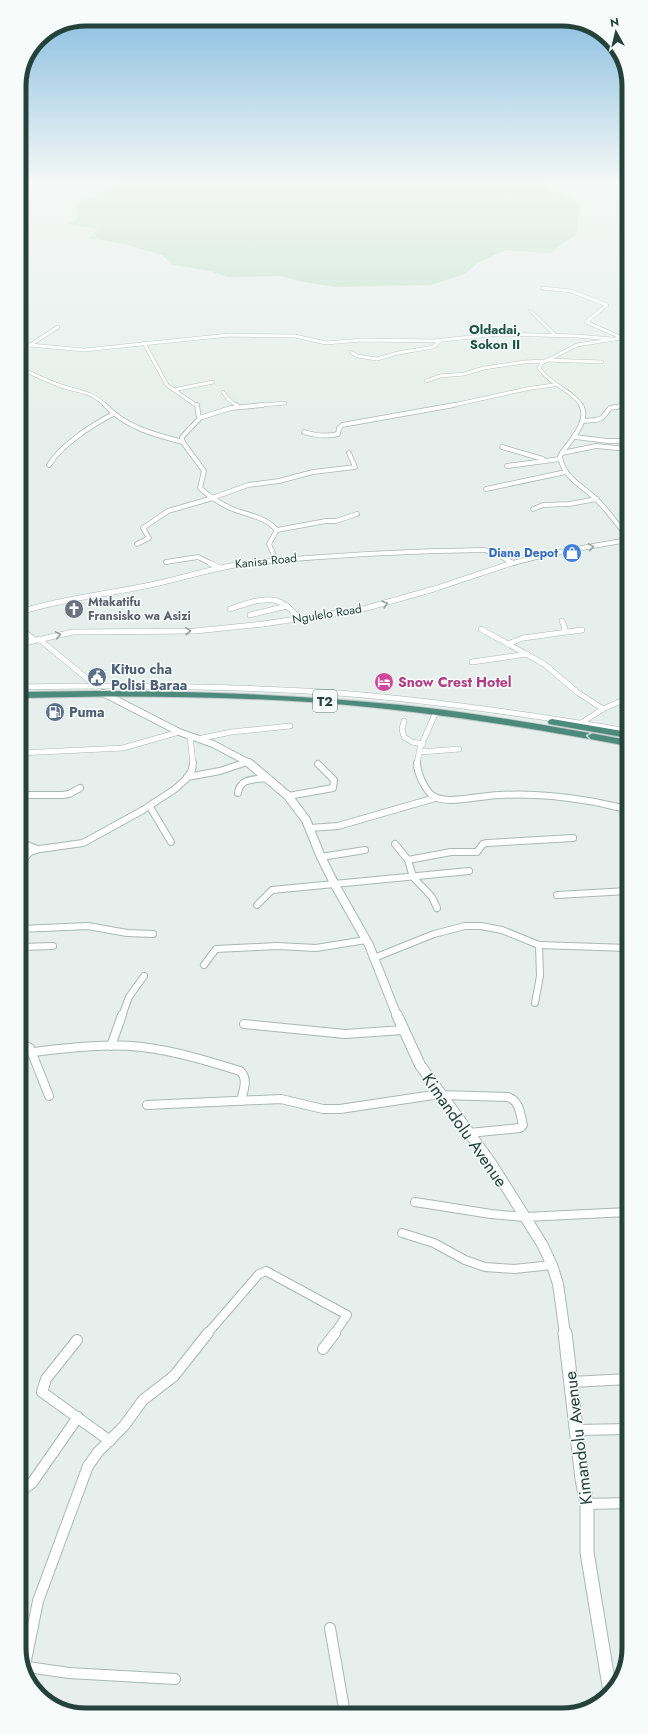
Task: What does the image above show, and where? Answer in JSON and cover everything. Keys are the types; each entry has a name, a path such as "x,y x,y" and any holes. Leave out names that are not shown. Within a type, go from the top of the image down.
{"highway":[{"name":"T2","path":"26,691 99,689 251,691 346,698 469,710 622,734"},
{"name":"T2","path":"26,695 99,689 290,698 436,712 517,723 622,742"}],"street":[{"path":"543,288 573,291 606,304 607,306 586,322 621,337"},
{"path":"531,311 555,335"},
{"path":"30,345 58,327"},
{"path":"26,345 84,350 228,335 295,336 326,343 362,340 412,342 440,341 490,334 555,335 612,339"},
{"path":"621,337 577,345 546,361 540,366 540,370 542,374 554,385 581,403 584,413 575,436 562,453 560,459 566,472 574,481 597,499 622,532"},
{"path":"351,352 358,356 377,359 398,353 433,347 440,341"},
{"path":"144,343 166,384 197,405 199,418"},
{"path":"426,381 440,376 466,374 484,368 524,362 602,362"},
{"path":"26,371 59,385 79,389 94,396 113,414 155,435 183,442 190,449 204,471 200,488 212,498 240,511 262,517 277,530"},
{"path":"173,390 213,382"},
{"path":"304,432 318,437 335,435 338,433 339,428 342,425 445,407 497,395 554,385"},
{"path":"223,392 227,398 238,407"},
{"path":"183,442 182,437 199,418 238,407 285,403"},
{"path":"582,421 598,420 605,416 610,408 622,406"},
{"path":"49,465 55,455 62,451 78,436 113,414"},
{"path":"575,436 608,441 622,441"},
{"path":"601,446 608,441"},
{"path":"562,453 587,447 601,446 622,448"},
{"path":"502,447 546,460"},
{"path":"137,544 149,538 143,528 166,512 248,485 279,481 308,473 355,466 356,464 349,453"},
{"path":"507,466 560,459"},
{"path":"486,489 512,485 546,474 566,472"},
{"path":"533,509 543,505 569,504 597,499"},
{"path":"276,560 269,544 277,530 326,521 336,521 357,514"},
{"name":"Ngulelo Road","path":"26,642 73,632 195,631 235,627 300,619 378,606 514,563 548,554 622,541"},
{"name":"Kanisa Road","path":"26,610 42,605 175,580 218,568 276,560 484,550 493,552 514,563"},
{"path":"166,562 198,557 218,568"},
{"path":"230,609 267,601 281,602 300,619"},
{"path":"250,615 287,606"},
{"path":"562,621 565,628 564,632"},
{"path":"481,629 544,664 577,692 603,709"},
{"path":"508,644 523,638 582,630"},
{"path":"26,633 37,639 99,689"},
{"path":"472,662 527,654"},
{"path":"26,687 99,689 234,687 325,692 468,706 622,730"},
{"name":"Kimandolu Avenue","path":"99,689 179,732 213,744 248,762 288,796 310,828 321,858 366,940 403,1030 420,1065 491,1163 542,1244 552,1265 558,1284 562,1306 587,1504 587,1552 609,1686"},
{"path":"581,723 603,709 622,701"},
{"path":"435,798 430,793 418,770 420,752 436,712"},
{"path":"404,721 402,730 404,737 412,742 423,744"},
{"path":"26,857 29,852 37,849 72,846 83,843 150,807 190,773 194,738 231,732 290,726"},
{"path":"26,753 123,748 179,732"},
{"path":"420,752 459,749"},
{"path":"187,777 220,771 248,762"},
{"path":"288,796 333,788 334,780 318,764"},
{"path":"238,793 239,786 243,782 266,778"},
{"path":"26,795 63,795 70,794 80,788"},
{"path":"310,828 338,826 435,798 449,799 507,794 584,800 622,808"},
{"path":"150,807 170,842"},
{"path":"408,860 451,852 477,852 483,844 487,842 573,838"},
{"path":"26,844 37,849"},
{"path":"395,844 408,860 413,877 432,897 437,908"},
{"path":"321,858 365,850"},
{"path":"258,905 272,890 469,871"},
{"path":"557,895 622,891"},
{"path":"26,929 88,926 127,933 153,934"},
{"path":"374,958 436,933 472,926 497,928 539,945 622,948"},
{"path":"204,965 216,949 277,946 316,948 366,940"},
{"path":"535,1003 540,976 539,945"},
{"path":"26,947 53,946"},
{"path":"111,1046 129,997 144,976"},
{"path":"244,1024 345,1034 403,1030"},
{"path":"26,1046 30,1048 32,1052 49,1096"},
{"path":"32,1052 89,1046 111,1046 169,1052 244,1073 246,1077 241,1101"},
{"path":"147,1105 287,1100 318,1108 340,1109 441,1095 508,1097 513,1098 516,1101 522,1125 520,1128 468,1133"},
{"path":"415,1202 491,1214 525,1217 622,1212"},
{"path":"402,1233 424,1239 463,1259 489,1267 519,1270 552,1265"},
{"path":"26,1652 38,1601 84,1477 93,1458 124,1426 143,1400 174,1376 207,1334 262,1272 270,1272 346,1314 345,1320 323,1349"},
{"path":"77,1340 46,1379 41,1389 42,1392 110,1441"},
{"path":"571,1382 622,1379"},
{"path":"26,1487 32,1483 78,1417"},
{"path":"577,1430 622,1429"},
{"path":"587,1504 622,1503"},
{"path":"330,1628 344,1708"},
{"path":"29,1668 69,1673 175,1679"}],"green space":[{"path":"169,261 481,261 465,274 431,285 336,287 298,281 281,276 227,277 210,271 173,265"}],"place":[{"name":"Diana Depot","path":"572,553"},
{"name":"Mtakatifu Fransisko wa Asizi","path":"74,609"},
{"name":"Kituo cha Polisi Baraa","path":"97,677"},
{"name":"Snow Crest Hotel","path":"384,682"},
{"name":"Puma","path":"55,712"}],"district":[{"name":"Oldadai, Sokon II","path":"495,336"}]}
